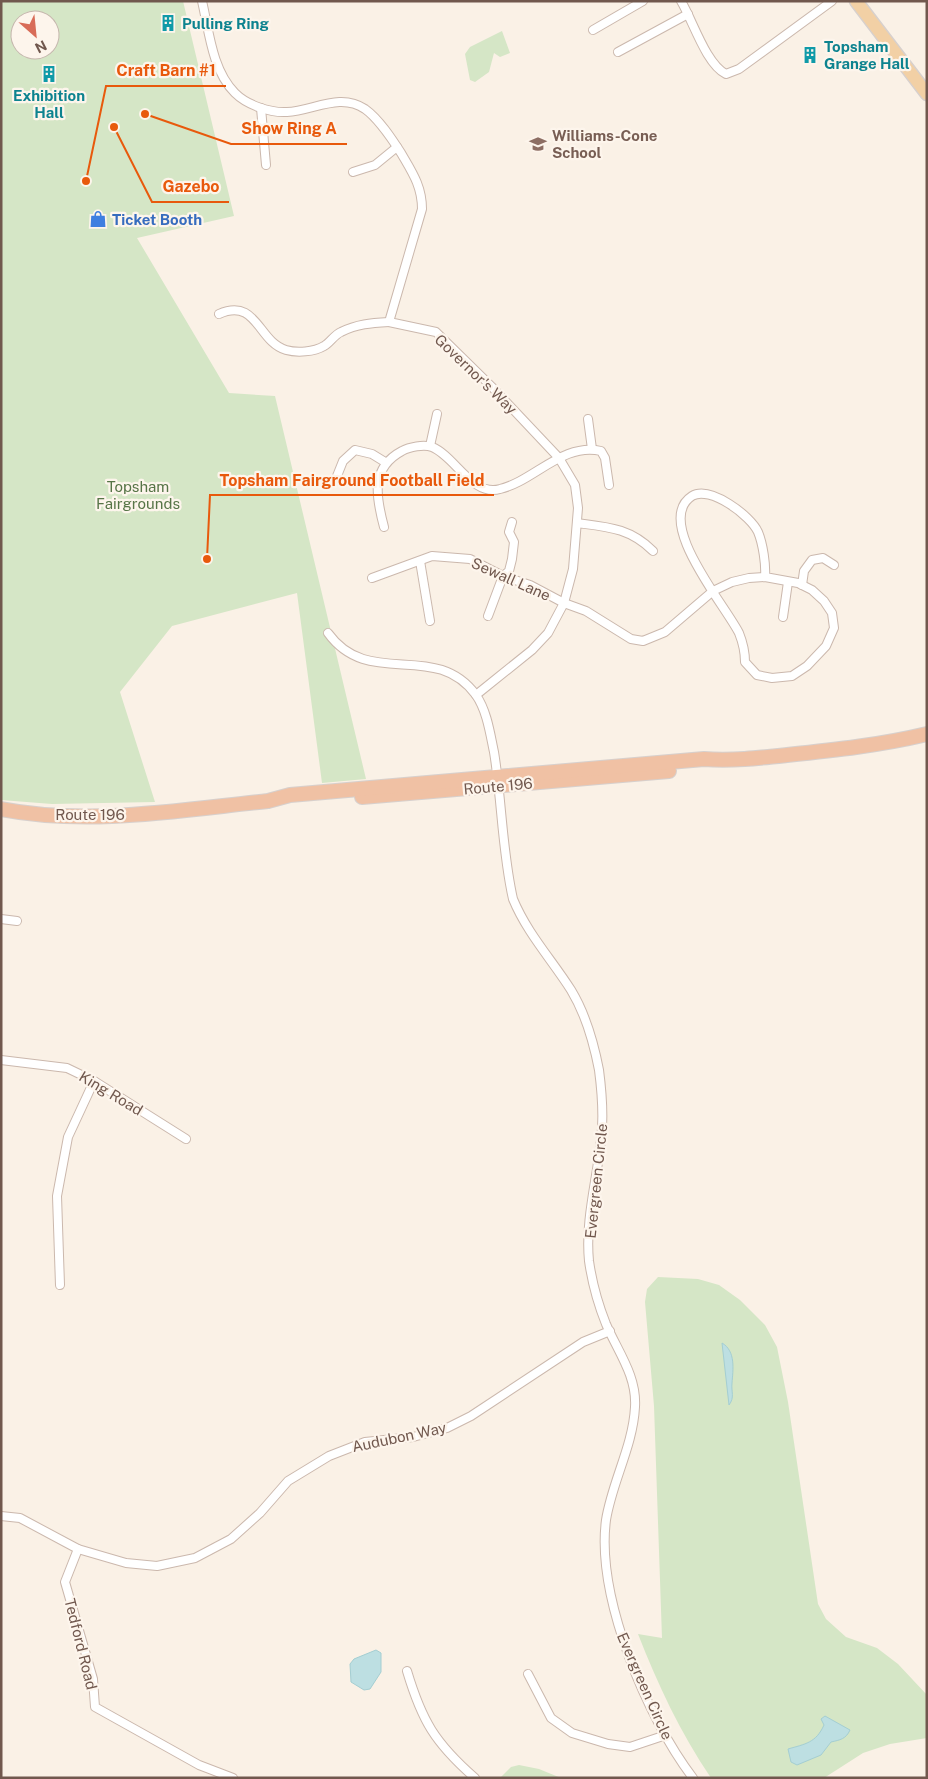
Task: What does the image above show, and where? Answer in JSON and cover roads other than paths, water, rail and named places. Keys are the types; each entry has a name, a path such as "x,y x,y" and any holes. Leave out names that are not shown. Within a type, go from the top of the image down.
{"highway":[{"name":"Route 196","path":"1,809 23,813 84,816 268,801 292,803 498,781 696,768 726,761 838,750 891,742 927,734"}],"main road":[{"path":"856,1 924,90"}],"street":[{"path":"202,1 219,70 236,94 261,108 287,112 332,102 353,104 365,109 397,147 417,180 422,194 422,208 389,322"},
{"path":"593,30 642,1"},
{"path":"681,1 708,55 718,71 726,74 739,69 832,1"},
{"path":"618,52 688,14"},
{"path":"261,108 266,165"},
{"path":"353,172 375,165 397,147"},
{"name":"Governor's Way","path":"218,314 230,309 244,312 256,321 270,339 285,350 305,352 324,346 339,333 362,323 389,322 436,332 492,387 559,458 575,485 578,508 573,569 564,602 548,633 532,650 476,695"},
{"path":"430,446 437,414"},
{"path":"588,419 592,449"},
{"path":"384,527 377,499 379,481 386,462 407,448 430,446 449,459 480,486 489,490 499,490 511,486 559,458 592,449 601,451 605,458 609,485"},
{"path":"335,481 342,461 354,450 372,454 386,462"},
{"path":"714,591 732,582 765,577 802,585 812,590 824,601 832,613 834,628 826,646 807,666 792,676 772,678 757,675 745,662 744,648 738,632 695,563 682,529 680,515 683,503 695,494 710,494 747,518 758,532 765,577"},
{"path":"488,616 503,576 508,571 512,559 514,542 509,532 512,522"},
{"path":"577,523 613,527 641,538 653,551"},
{"name":"Sewall Lane","path":"372,578 432,556 470,559 503,576 530,585 604,620 630,639 643,641 664,632 714,591"},
{"path":"802,585 804,572 812,560 823,558 834,565"},
{"path":"420,561 430,621"},
{"path":"783,617 788,582"},
{"path":"328,633 336,644 351,655 378,664 431,666 453,675 476,695"},
{"name":"Evergreen Circle","path":"476,695 487,719 498,781 513,899 520,915 572,992 587,1029 598,1069 603,1108 590,1209 589,1260 599,1305 632,1377 635,1406 634,1424 613,1489 606,1522 607,1577 611,1601 626,1648 666,1736 693,1778"},
{"path":"1,928 2,919 17,921"},
{"name":"King Road","path":"1,1060 67,1068 94,1081 186,1139"},
{"path":"60,1285 57,1196 68,1137 94,1081"},
{"name":"Audubon Way","path":"1,1516 12,1516 27,1520 78,1548 126,1563 172,1565 195,1558 231,1539 260,1513 288,1482 329,1456 365,1442 413,1437 447,1428 471,1416 583,1342 610,1331"},
{"name":"Tedford Road","path":"78,1548 65,1582 93,1679 95,1707 199,1765 233,1778"},
{"path":"407,1671 423,1716 436,1740 475,1778"},
{"path":"528,1674 551,1718 572,1733 608,1744 630,1747 666,1736"}],"water":[{"path":"722,1343 730,1351 733,1361 732,1397 729,1405"},
{"path":"376,1650 381,1653 381,1672 370,1689 364,1690 351,1682 350,1664 354,1659"},
{"path":"825,1716 850,1730 847,1735 842,1739 831,1742 821,1755 797,1765 791,1762 788,1749 814,1739 824,1725 821,1719"}],"place":[{"name":"Pulling Ring","path":"168,23"},
{"name":"Topsham Grange Hall","path":"810,55"},
{"name":"Exhibition Hall","path":"49,74"},
{"name":"Show Ring A","path":"145,114"},
{"name":"Gazebo","path":"114,127"},
{"name":"Williams-Cone School","path":"538,144"},
{"name":"Craft Barn #1","path":"86,181"},
{"name":"Ticket Booth","path":"98,219"},
{"name":"Topsham Fairground Football Field","path":"207,559"}],"park label":[{"name":"Topsham Fairgrounds","path":"138,494"}]}
